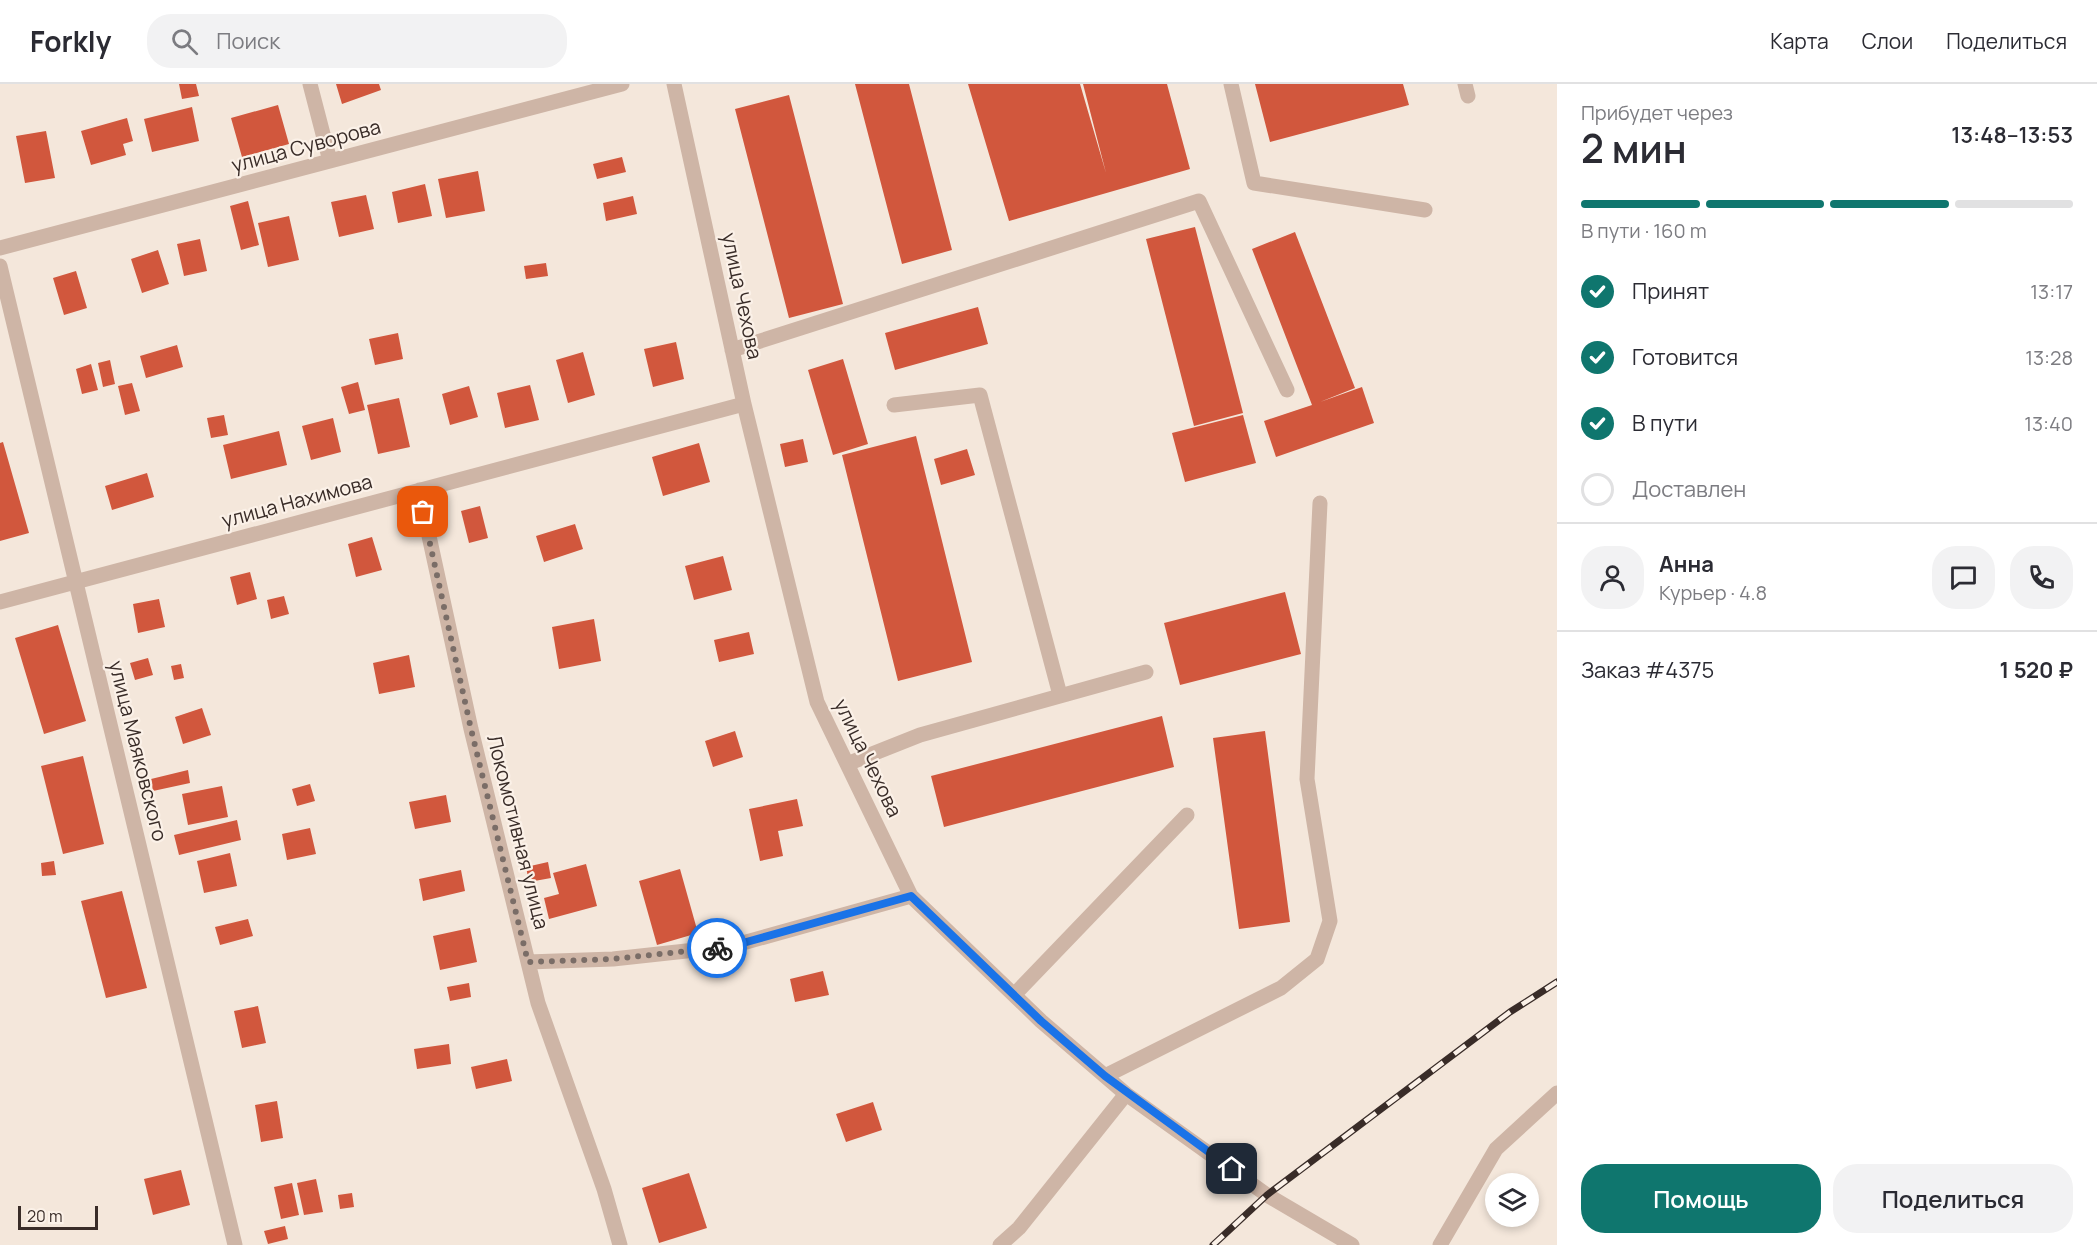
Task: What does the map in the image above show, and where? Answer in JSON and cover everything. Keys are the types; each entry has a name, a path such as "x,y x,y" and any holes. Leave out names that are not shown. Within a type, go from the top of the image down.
{"street":[{"path":"310,84 330,161"},
{"name":"улица Суворова","path":"0,248 622,84"},
{"name":"улица Чехова","path":"674,84 744,404 818,702 911,896 1014,995 1126,1094 1267,1195 1352,1245"},
{"path":"1231,84 1254,183 1425,210"},
{"path":"732,350 1199,201 1287,390"},
{"name":"улица Маяковского","path":"0,266 235,1245"},
{"path":"894,405 980,395 1060,695"},
{"name":"улица Нахимова","path":"0,602 744,404"},
{"name":"Локомотивная улица","path":"419,490 471,729 538,1003 604,1189 620,1245"},
{"path":"1105,1076 1281,988 1317,959 1330,921 1307,779 1320,503"},
{"path":"847,764 920,735 1146,672"},
{"path":"1014,995 1187,815"},
{"path":"528,962 613,959 732,946 911,896"},
{"path":"1440,1245 1496,1149 1557,1093"},
{"path":"1000,1245 1019,1228 1126,1094"}],"building":[{"path":"179,84 196,84 199,96 182,99"},
{"path":"336,84 379,84 381,90 342,104"},
{"path":"855,84 909,84 952,250 902,264"},
{"path":"968,84 1080,84 1106,173 1083,84 1167,84 1190,169 1009,221"},
{"path":"1255,84 1403,84 1409,105 1270,142"},
{"path":"789,95 843,304 789,318 735,109"},
{"path":"278,105 289,144 242,157 231,118"},
{"path":"192,107 199,141 152,152 144,119"},
{"path":"127,118 133,141 123,144 126,155 91,165 81,131"},
{"path":"46,131 55,178 25,183 16,136"},
{"path":"622,157 626,172 597,179 593,164"},
{"path":"478,171 485,211 446,218 438,179"},
{"path":"425,184 432,216 398,223 392,192"},
{"path":"366,195 374,229 339,237 331,202"},
{"path":"633,196 637,214 606,221 603,203"},
{"path":"248,201 259,245 241,250 230,206"},
{"path":"289,216 299,260 268,267 258,223"},
{"path":"1195,227 1243,413 1194,426 1146,239"},
{"path":"1295,232 1355,388 1320,402 1362,387 1374,423 1276,457 1264,421 1312,405 1252,249"},
{"path":"200,239 207,271 184,276 177,244"},
{"path":"158,250 169,284 142,293 131,259"},
{"path":"546,263 548,276 526,279 524,266"},
{"path":"76,271 87,308 64,315 53,278"},
{"path":"978,307 988,344 895,370 885,333"},
{"path":"398,333 403,359 375,365 369,339"},
{"path":"676,342 684,379 653,387 644,349"},
{"path":"177,345 183,367 146,378 140,356"},
{"path":"583,352 595,395 568,403 556,360"},
{"path":"843,359 868,444 833,455 808,370"},
{"path":"110,360 115,384 103,387 98,363"},
{"path":"91,364 98,390 82,394 76,369"},
{"path":"358,382 365,410 349,414 341,387"},
{"path":"132,383 140,411 125,415 118,386"},
{"path":"530,385 539,420 505,428 497,393"},
{"path":"469,386 478,417 450,425 442,394"},
{"path":"399,398 410,447 378,454 367,405"},
{"path":"224,415 228,435 211,438 207,418"},
{"path":"1243,415 1256,463 1185,482 1172,433"},
{"path":"333,418 341,452 311,460 302,426"},
{"path":"279,431 287,465 231,479 223,445"},
{"path":"916,436 972,662 898,681 842,455"},
{"path":"803,439 808,462 785,467 780,444"},
{"path":"3,442 29,533 0,541 0,443"},
{"path":"699,443 710,482 663,496 652,457"},
{"path":"967,449 975,475 941,485 934,459"},
{"path":"147,473 154,497 112,510 105,486"},
{"path":"480,506 488,538 469,543 461,511"},
{"path":"575,524 583,549 544,562 536,536"},
{"path":"372,537 382,570 356,577 348,544"},
{"path":"723,556 732,590 694,600 685,566"},
{"path":"250,572 257,599 237,605 230,577"},
{"path":"1285,592 1301,654 1180,685 1164,623"},
{"path":"284,596 289,614 271,619 267,600"},
{"path":"159,599 165,627 138,633 133,604"},
{"path":"594,619 601,661 559,669 552,627"},
{"path":"58,625 86,721 44,734 15,638"},
{"path":"749,632 754,654 719,662 714,640"},
{"path":"409,655 415,687 379,694 373,663"},
{"path":"148,658 153,675 135,680 130,663"},
{"path":"181,664 184,678 174,680 171,666"},
{"path":"202,708 211,735 183,744 175,717"},
{"path":"1162,716 1174,767 944,827 931,776"},
{"path":"735,731 743,757 713,767 705,741"},
{"path":"1265,731 1290,922 1239,929 1213,738"},
{"path":"83,756 104,844 63,854 41,766"},
{"path":"188,770 190,783 153,791 151,779"},
{"path":"310,784 315,801 297,806 292,789"},
{"path":"222,786 228,817 188,825 182,794"},
{"path":"446,795 451,822 415,829 409,802"},
{"path":"797,799 803,826 778,831 783,856 760,861 749,809"},
{"path":"237,820 241,840 179,855 174,835"},
{"path":"310,828 316,854 287,860 282,834"},
{"path":"230,853 237,886 204,893 197,861"},
{"path":"54,861 56,875 42,876 41,863"},
{"path":"548,862 551,878 529,882 526,867"},
{"path":"586,864 597,906 549,919 544,898 559,894 553,873"},
{"path":"680,869 698,933 657,945 639,881"},
{"path":"461,870 465,891 423,901 419,879"},
{"path":"122,891 147,988 106,998 81,901"},
{"path":"248,919 253,936 220,945 215,927"},
{"path":"470,928 477,962 440,970 433,936"},
{"path":"823,971 829,995 795,1002 790,979"},
{"path":"469,983 471,997 450,1001 447,987"},
{"path":"258,1006 266,1043 242,1048 234,1011"},
{"path":"449,1044 451,1064 417,1069 414,1049"},
{"path":"507,1059 512,1081 476,1089 471,1067"},
{"path":"277,1101 283,1138 261,1142 255,1105"},
{"path":"873,1102 882,1130 846,1142 836,1114"},
{"path":"181,1170 190,1205 153,1215 144,1179"},
{"path":"689,1173 707,1228 659,1243 642,1188"},
{"path":"316,1179 323,1212 304,1215 297,1183"},
{"path":"292,1183 299,1215 281,1219 274,1187"},
{"path":"352,1193 354,1207 340,1209 338,1195"},
{"path":"285,1226 288,1239 268,1244 264,1231"}],"railway":[{"path":"1213,1245 1267,1195 1510,1012 1557,982"}],"way so far":[{"path":"423,512 471,729 528,962 613,959 717,948"}],"route":[{"path":"717,948 732,946 911,896 1041,1021 1126,1094 1232,1169"}]}
